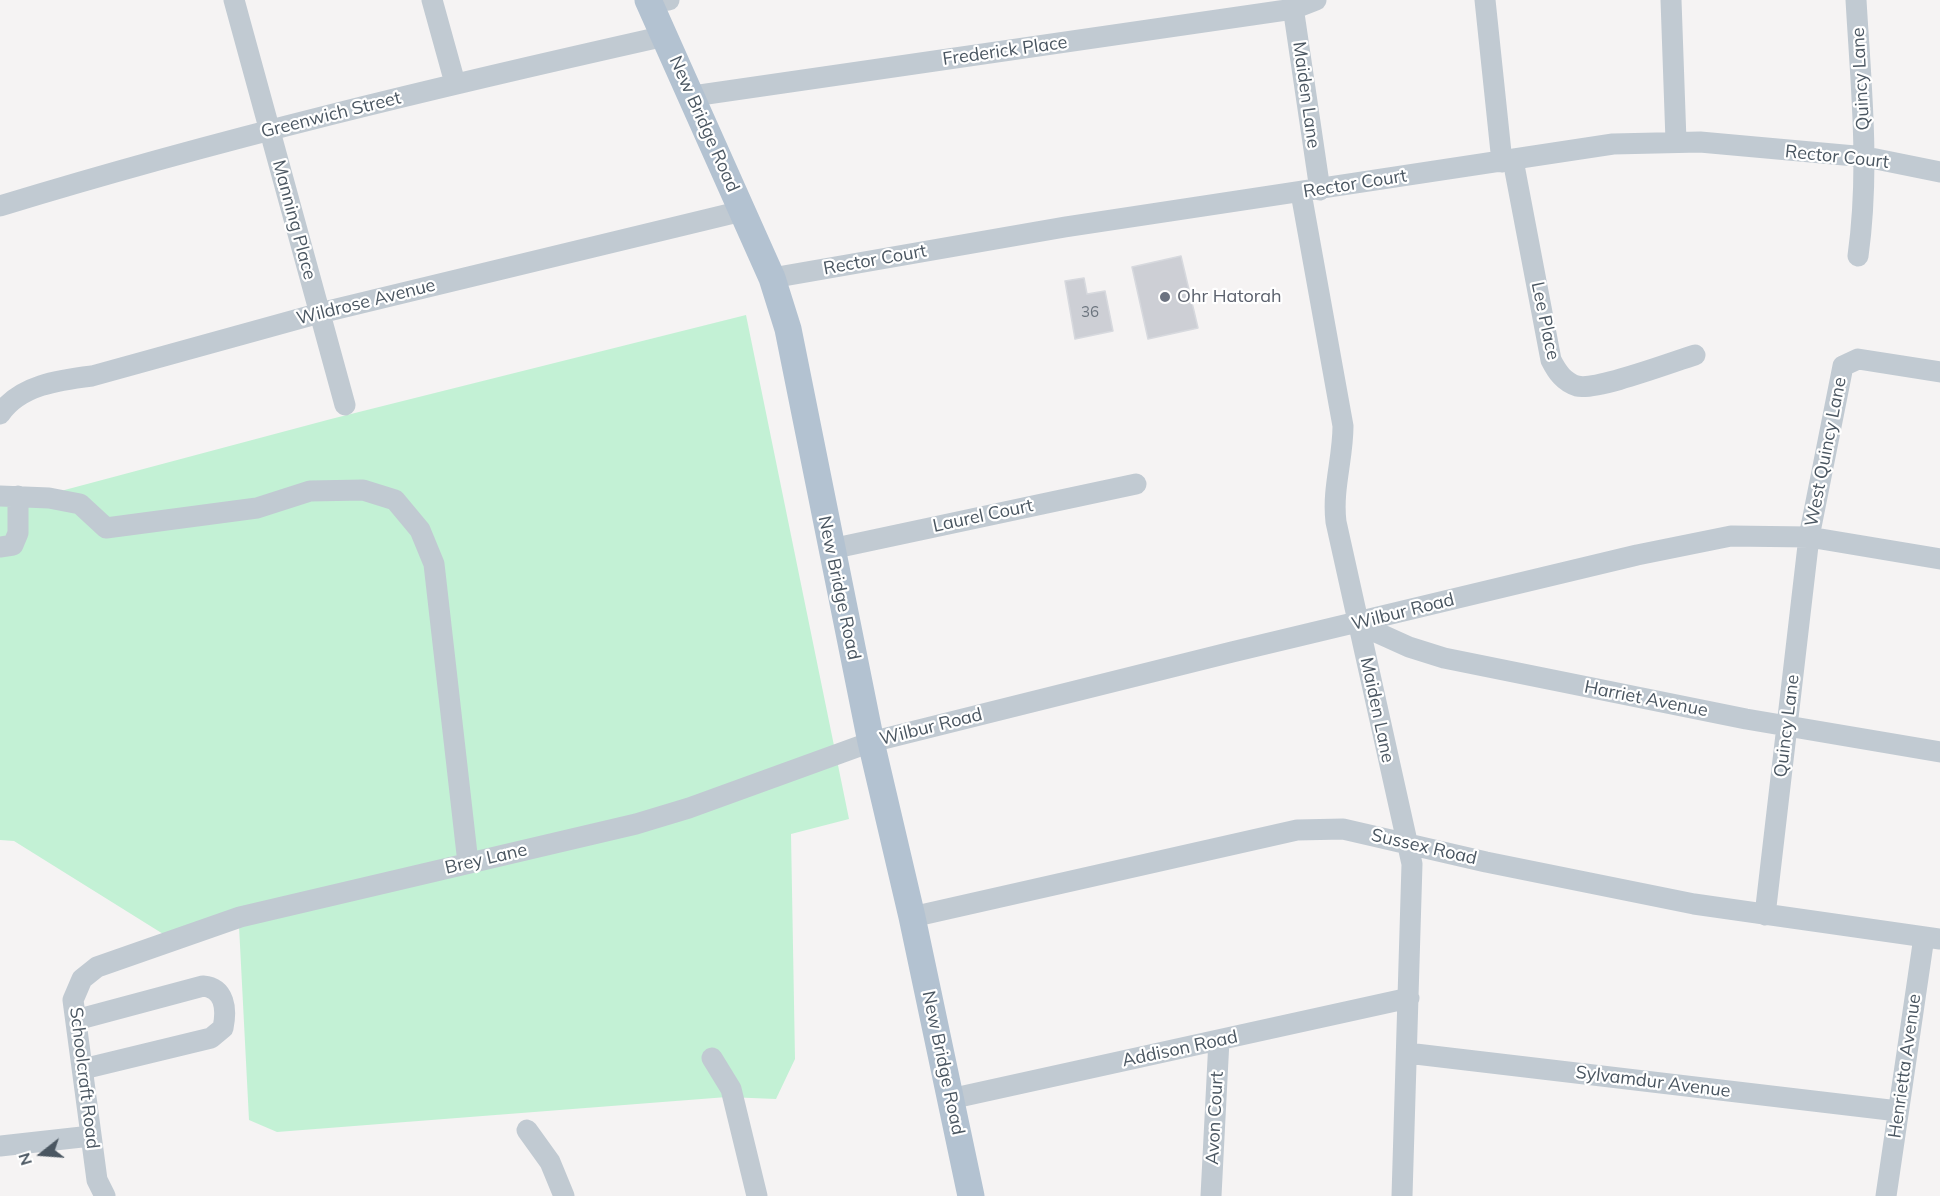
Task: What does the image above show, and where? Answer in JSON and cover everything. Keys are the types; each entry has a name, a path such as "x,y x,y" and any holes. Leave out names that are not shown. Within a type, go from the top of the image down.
{"main road":[{"name":"New Bridge Road","path":"656,1 665,36 772,278 788,329 871,742 912,917 971,1196"}],"street":[{"name":"Manning Place","path":"234,0 345,405"},
{"path":"432,0 455,83"},
{"name":"Frederick Place","path":"693,96 1316,0"},
{"name":"Lee Place","path":"1485,0 1508,161 1551,360 1557,371 1566,380 1590,387 1695,355"},
{"path":"1671,0 1676,141"},
{"name":"Quincy Lane","path":"1856,0 1866,157 1864,214 1858,256"},
{"name":"Maiden Lane","path":"1293,4 1310,191 1343,426 1343,448 1335,480 1334,502 1413,882 1402,1196"},
{"name":"Greenwich Street","path":"0,206 127,167 455,83 665,36"},
{"name":"Rector Court","path":"772,278 1065,227 1613,144 1676,141 1866,157 1940,172"},
{"name":"Wildrose Avenue","path":"0,414 8,402 20,394 63,380 92,376 320,313 742,211"},
{"name":"West Quincy Lane","path":"1809,537 1843,366 1858,359 1940,372"},
{"name":"Laurel Court","path":"831,549 1136,484"},
{"path":"0,547 13,545 18,533 9,496 49,498 80,504 106,528 257,508 310,492 363,490 395,500 420,530 434,564 468,863"},
{"name":"Wilbur Road","path":"871,742 1232,652 1358,624 1637,555 1731,536 1809,537 1940,559"},
{"name":"Quincy Lane","path":"1765,915 1809,537"},
{"name":"Harriet Avenue","path":"1358,624 1409,647 1444,658 1787,726 1940,752"},
{"name":"Brey Lane","path":"97,967 240,917 646,820 871,742"},
{"name":"Sussex Road","path":"912,917 1297,830 1343,829 1627,891 1765,915 1932,938"},
{"name":"Henrietta Avenue","path":"1886,1196 1898,1111 1932,938"},
{"name":"Schoolcraft Road","path":"97,967 82,979 72,1000 97,1180 105,1196"},
{"path":"76,1020 203,986 212,987 219,992 223,1000 223,1028 211,1038 83,1069"},
{"name":"Addison Road","path":"950,1099 1409,998"},
{"name":"Avon Court","path":"1211,1196 1219,1040"},
{"name":"Sylvamdur Avenue","path":"1407,1053 1898,1111"},
{"path":"712,1058 731,1089 757,1196"},
{"path":"526,1130 550,1162 564,1196"},
{"path":"0,1146 91,1136"}],"green space":[{"path":"746,315 849,819 791,834 795,1059 776,1099 727,1097 277,1132 249,1120 239,926 176,942 14,841 0,840 0,502 42,496 331,419"}],"building":[{"name":"Ohr Hatorah","path":"1181,256 1198,328 1148,339 1132,267"},
{"path":"1084,278 1087,294 1105,291 1113,331 1075,339 1065,281"}],"place":[{"name":"Ohr Hatorah","path":"1165,297"}]}
